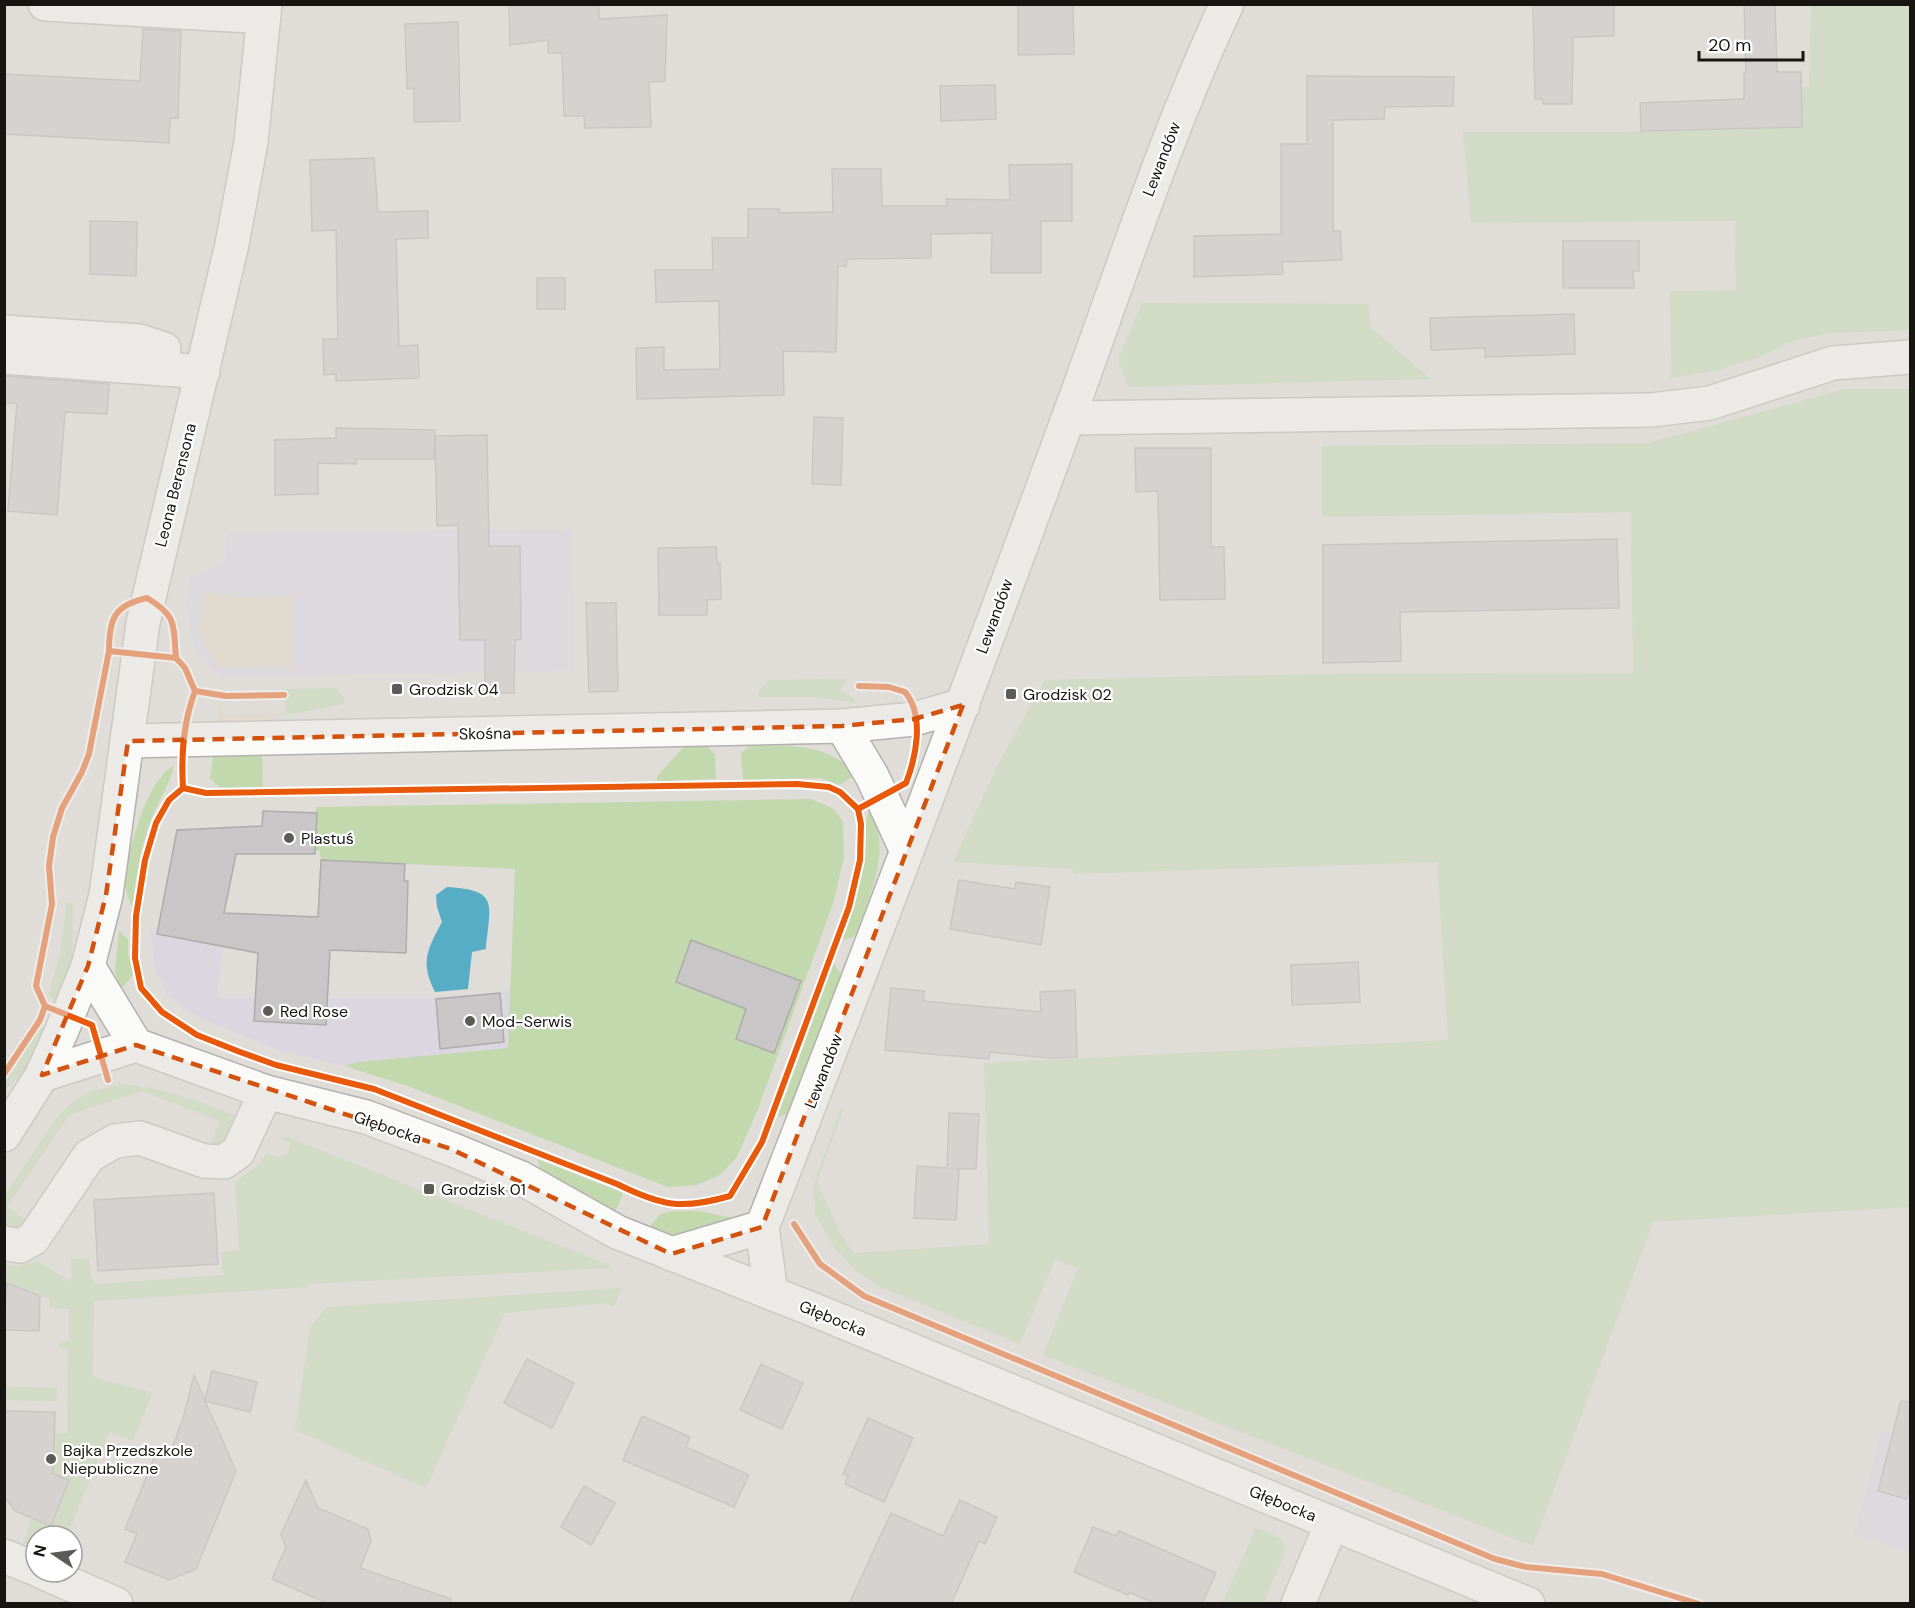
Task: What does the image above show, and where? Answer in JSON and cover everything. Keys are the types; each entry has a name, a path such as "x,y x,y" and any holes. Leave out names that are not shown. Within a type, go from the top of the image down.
{"street":[{"path":"45,4 265,11"},
{"name":"Lewandów","path":"771,1293 762,1227 963,705 1144,203 1182,106 1227,4"},
{"name":"Leona Berensona","path":"4,1135 42,1074 88,966 106,896 147,598 232,244 251,142 265,11"},
{"path":"4,332 139,340 164,349 164,369"},
{"path":"4,357 203,372"},
{"path":"1068,418 1651,410 1710,403 1833,363 1911,357"},
{"name":"Skośna","path":"128,741 842,726 914,719 963,705"},
{"path":"842,726 872,776 907,851"},
{"path":"42,1074 136,1046 88,966"},
{"name":"Głębocka","path":"136,1046 266,1092 366,1117 451,1149 521,1178 617,1232 1528,1604"},
{"path":"4,1243 20,1246 33,1239 89,1156 115,1141 140,1138 204,1161 224,1162 238,1152 266,1092"},
{"path":"671,1254 762,1227"},
{"path":"1298,1604 1332,1523"},
{"path":"4,1556 24,1564"},
{"path":"70,1584 116,1604"}],"highlighted area":[{"path":"963,705 762,1227 671,1254 451,1149 136,1045 42,1075 88,966 106,895 128,741 842,726 914,719"}],"shaded area":[{"path":"572,529 574,671 221,677 207,667 193,643 186,604 190,578 225,563 227,533"},
{"path":"151,928 157,934 223,946 217,995 220,998 427,998 511,991 508,1048 359,1062 345,1066 281,1051 213,1024 186,1010 167,995 154,966"},
{"path":"1881,1430 1910,1438 1910,1552 1854,1535"}],"green space":[{"path":"1811,5 1910,5 1910,330 1832,333 1795,340 1755,359 1714,371 1671,378 1670,291 1736,290 1735,221 1471,223 1463,132 1621,132 1801,127 1801,88 1809,87"},
{"path":"1142,303 1369,304 1370,327 1431,379 1129,387 1118,360"},
{"path":"1845,389 1910,389 1910,1207 1653,1222 1533,1546 1043,1355 1078,1269 1055,1259 1020,1344 880,1287 855,1270 833,1246 816,1216 813,1188 841,1107 843,1110 817,1182 841,1235 854,1253 989,1244 984,1063 1448,1040 1437,862 1073,874 1074,869 953,862 998,764 1045,680 1310,674 1633,673 1631,512 1322,517 1322,446 1648,443"},
{"path":"847,679 840,690 856,700 855,703 815,697 758,697 758,691 769,680"},
{"path":"336,688 344,698 344,704 286,715 286,689"},
{"path":"749,746 793,746 820,751 845,764 856,775 839,785 821,778 743,780 741,754"},
{"path":"684,747 708,747 715,755 716,779 657,781 657,776"},
{"path":"262,755 263,787 220,788 210,778 213,757"},
{"path":"174,765 144,841 132,907 127,894 127,867 140,817 155,786"},
{"path":"811,799 834,809 843,822 844,857 833,904 758,1109 737,1157 720,1175 697,1185 668,1187 410,1087 345,1066 359,1062 508,1048 515,869 321,860 320,851 315,850 316,807"},
{"path":"870,811 877,826 879,857 872,889 856,935 846,940 843,939 861,880 865,855 866,822"},
{"path":"67,902 73,903 72,959 63,1004 48,996 60,954"},
{"path":"119,930 128,940 128,954 133,975 121,989 115,971"},
{"path":"834,963 841,975 802,1079 798,1084 799,1090 790,1112 780,1117 778,1116"},
{"path":"40,1027 49,1032 22,1075 5,1089 5,1083"},
{"path":"124,1084 167,1092 237,1116 223,1145 210,1146 220,1121 142,1091 69,1115 7,1207 29,1222 19,1229 5,1225 5,1195 58,1116 71,1103 91,1091"},
{"path":"285,1136 612,1266 610,1268 308,1284 308,1287 94,1301 93,1377 153,1393 133,1441 109,1432 72,1524 52,1524 69,1480 53,1474 54,1433 67,1433 68,1349 59,1347 59,1342 69,1341 69,1309 49,1308 49,1299 13,1285 7,1290 5,1303 5,1265 18,1266 38,1261 71,1282 71,1259 89,1258 91,1278 96,1284 223,1275 221,1252 239,1250 235,1182 260,1164 266,1153 277,1157 286,1155 291,1143 284,1140"},
{"path":"537,1159 623,1193 615,1212 541,1170"},
{"path":"673,1211 699,1211 733,1218 727,1224 678,1236 649,1227 660,1214"},
{"path":"622,1288 614,1307 606,1303 505,1313 426,1488 295,1430 310,1327 327,1307"},
{"path":"5,1386 57,1388 56,1401 5,1400"},
{"path":"32,1518 46,1524 30,1524"},
{"path":"1256,1528 1280,1538 1286,1550 1264,1603 1222,1603"}],"sand":[{"path":"204,592 240,597 291,596 291,667 218,668 198,633"},
{"path":"219,702 224,702 224,714 286,713 286,715 264,720 217,722"}],"water":[{"path":"447,887 476,892 484,896 488,902 489,921 486,949 472,952 468,989 435,992 430,982 427,956 442,922 436,895"}],"building":[{"path":"509,4 599,4 599,19 667,15 665,81 649,82 651,127 585,128 584,116 564,116 562,53 548,53 548,40 510,45"},
{"path":"1018,4 1073,4 1074,54 1018,55"},
{"path":"1533,4 1614,4 1614,36 1573,37 1572,104 1543,104 1542,99 1535,99"},
{"path":"1744,4 1775,4 1777,72 1801,72 1802,127 1641,131 1640,103 1744,99 1744,73 1746,73"},
{"path":"458,22 460,121 414,122 414,88 407,89 405,24"},
{"path":"143,29 181,31 178,118 170,118 169,143 4,134 4,74 140,81"},
{"path":"1307,76 1454,77 1453,106 1385,107 1384,119 1333,120 1333,231 1340,231 1342,260 1282,262 1283,274 1194,277 1194,236 1281,234 1281,144 1307,144"},
{"path":"995,85 996,119 941,121 940,86"},
{"path":"374,158 378,212 428,211 428,238 396,239 399,346 418,345 419,378 336,381 336,374 324,375 323,339 338,339 336,230 312,231 310,160"},
{"path":"1072,164 1072,221 1041,221 1041,273 991,273 992,233 931,234 931,258 847,259 846,266 838,266 836,352 783,351 784,395 637,399 636,348 664,347 664,370 720,369 719,301 656,302 655,270 713,270 712,238 748,238 748,209 779,209 779,213 833,212 832,169 881,169 882,206 947,206 946,199 1010,200 1009,165"},
{"path":"90,221 137,222 136,276 90,274"},
{"path":"1563,241 1639,241 1639,271 1633,271 1634,288 1563,288"},
{"path":"537,278 565,278 565,309 537,309"},
{"path":"1574,314 1575,354 1485,357 1485,348 1431,350 1430,318"},
{"path":"4,376 109,384 107,414 65,412 57,515 8,511 17,403 4,403"},
{"path":"814,417 843,418 841,485 812,484"},
{"path":"336,428 435,430 434,459 356,459 356,464 318,463 318,494 275,495 275,440 336,438"},
{"path":"487,435 489,546 520,546 521,639 515,640 514,693 485,693 485,640 460,640 458,525 437,526 435,436"},
{"path":"1135,448 1211,448 1211,547 1224,547 1225,599 1160,600 1158,491 1136,492"},
{"path":"1617,539 1619,608 1400,612 1401,661 1323,663 1323,545"},
{"path":"716,547 717,563 720,563 721,599 707,600 707,615 659,615 658,548"},
{"path":"586,603 616,603 618,691 589,692"},
{"path":"263,811 317,813 315,854 236,854 224,913 318,917 321,860 405,864 404,881 408,881 406,953 330,950 326,1025 254,1021 258,953 157,934 177,830 262,826"},
{"path":"959,880 1015,889 1016,882 1050,887 1041,945 950,929"},
{"path":"691,940 801,981 774,1053 736,1039 746,1009 676,982"},
{"path":"1358,962 1360,1002 1292,1005 1291,965"},
{"path":"891,988 924,991 923,1001 1041,1012 1040,992 1075,990 1077,1057 1049,1058 990,1052 989,1059 885,1050"},
{"name":"Mod-Serwis","path":"500,993 504,1042 440,1049 436,999"},
{"path":"949,1113 979,1114 976,1169 959,1169 956,1220 914,1218 917,1166 947,1168"},
{"path":"214,1193 218,1264 98,1271 94,1200"},
{"path":"7,1283 40,1296 39,1331 4,1330"},
{"path":"527,1359 574,1383 552,1428 504,1403"},
{"path":"761,1364 803,1383 782,1429 740,1410"},
{"path":"212,1371 257,1382 250,1412 205,1401 236,1471 196,1569 169,1580 125,1562 137,1534 125,1529 157,1451 169,1456 183,1419 194,1375 205,1400"},
{"path":"1901,1401 1911,1402 1911,1483 1906,1499 1878,1491"},
{"path":"4,1411 55,1412 53,1474 69,1480 52,1524 46,1524 15,1511 4,1496"},
{"path":"642,1416 690,1437 686,1447 749,1475 734,1507 623,1460"},
{"path":"868,1418 913,1438 884,1502 845,1484 848,1476 843,1474"},
{"path":"306,1480 318,1508 368,1529 371,1541 360,1568 451,1599 450,1604 329,1604 272,1579 286,1547 281,1534"},
{"path":"584,1486 615,1503 591,1545 561,1527"},
{"path":"960,1500 997,1517 985,1544 979,1541 951,1604 849,1604 891,1513 943,1536"},
{"path":"1093,1527 1116,1536 1119,1531 1216,1573 1202,1604 1156,1604 1074,1572"}],"cycle path":[{"path":"109,651 112,622 120,609 147,598 169,616 174,630 176,658"},
{"path":"4,1074 40,1020 45,1006 36,986 52,904 49,866 53,837 62,808 89,754 109,651 176,658 185,668 195,691 184,739 183,788"},
{"path":"858,809 906,783 917,737 915,713 905,692 889,687 859,686"},
{"path":"195,691 226,696 284,695"},
{"path":"797,784 829,787 840,792 858,809 861,824 860,860 849,907 762,1142 730,1196 685,1204 672,1204 647,1197 374,1089 276,1065 197,1035 162,1012 141,988 135,958 136,916 145,860 156,823 169,800 183,788 206,793 797,784"},
{"path":"45,1006 92,1025 108,1080"},
{"path":"794,1224 820,1264 864,1296 1495,1559 1526,1567 1602,1574 1699,1604"}],"place":[{"name":"Grodzisk 04","path":"397,689"},
{"name":"Grodzisk 02","path":"1011,694"},
{"name":"Plastuś","path":"289,838"},
{"name":"Red Rose","path":"268,1011"},
{"name":"Mod-Serwis","path":"470,1021"},
{"name":"Grodzisk 01","path":"429,1189"},
{"name":"Bajka Przedszkole Niepubliczne","path":"51,1459"}]}
